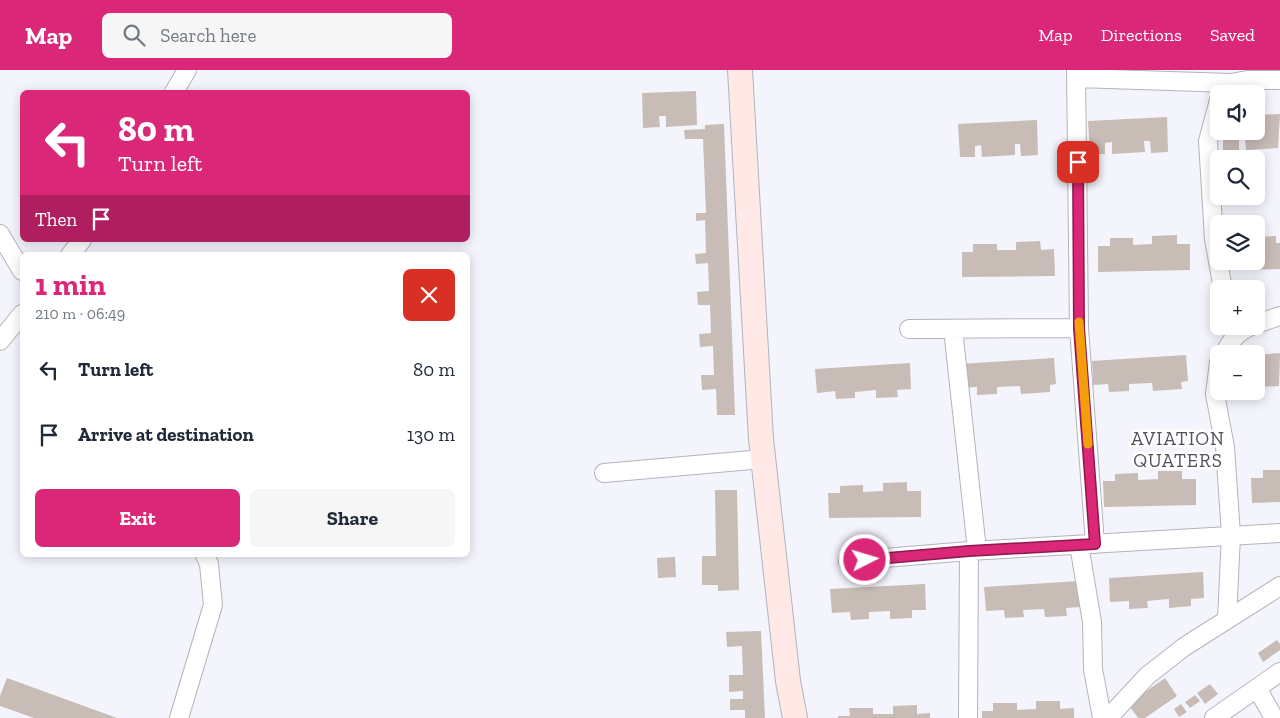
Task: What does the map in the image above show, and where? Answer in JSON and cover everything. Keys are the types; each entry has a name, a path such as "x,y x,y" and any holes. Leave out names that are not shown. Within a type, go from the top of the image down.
{"main road":[{"path":"740,70 763,458 788,681 795,718"}],"street":[{"path":"175,90 187,70"},
{"path":"1102,718 1093,669 1087,544 1079,328 1077,74 1206,76 1221,85"},
{"path":"1236,85 1247,80 1280,80"},
{"path":"1210,134 1208,141 1214,239 1221,280"},
{"path":"0,234 20,268"},
{"path":"72,252 80,242"},
{"path":"0,341 20,316"},
{"path":"1265,321 1280,316"},
{"path":"909,329 1079,328"},
{"path":"953,329 973,550 968,718"},
{"path":"1216,400 1225,447 1231,535 1227,619"},
{"path":"604,473 763,458"},
{"path":"848,561 973,550 1280,533"},
{"path":"178,718 213,605 209,564 206,557"},
{"path":"1108,718 1147,676 1184,647 1280,586"},
{"path":"1214,718 1280,672"},
{"path":"1257,688 1274,718"}],"building":[{"path":"696,91 697,125 666,127 666,116 659,116 660,127 643,128 642,93"},
{"path":"1280,114 1278,148 1246,150 1245,140 1265,140 1265,115"},
{"path":"1167,117 1168,152 1151,153 1150,141 1144,141 1145,152 1112,154 1112,142 1105,143 1105,154 1090,154 1088,121"},
{"path":"1037,120 1038,155 1021,156 1020,144 1015,144 1015,155 982,157 981,145 975,146 975,157 960,157 958,124"},
{"path":"724,124 735,415 717,415 716,389 702,390 701,375 714,375 713,346 700,347 699,334 711,333 710,305 698,305 697,292 709,291 708,263 696,264 695,254 706,253 705,220 696,221 696,213 706,213 703,139 685,139 684,130 705,129 705,125"},
{"path":"1223,140 1239,140 1239,150 1223,150"},
{"path":"1177,235 1177,244 1190,244 1190,270 1098,272 1098,246 1110,246 1110,238 1133,238 1133,245 1152,244 1152,236"},
{"path":"1276,236 1276,243 1280,243 1280,269 1265,269 1265,237"},
{"path":"1040,241 1041,250 1054,249 1055,276 962,277 962,252 973,252 973,244 997,244 997,250 1016,250 1016,242"},
{"path":"1280,353 1279,386 1265,387 1265,354"},
{"path":"1186,355 1188,381 1181,382 1182,389 1153,391 1152,383 1129,384 1129,391 1109,392 1108,384 1093,385 1092,361"},
{"path":"1054,358 1056,384 1050,385 1050,392 1021,394 1020,386 997,387 997,394 977,395 977,387 961,388 960,364"},
{"path":"910,363 911,389 897,390 898,397 876,398 876,390 855,392 855,398 836,399 835,391 817,393 815,369"},
{"path":"1263,470 1280,470 1280,502 1252,503 1251,478 1263,478"},
{"path":"1158,471 1182,471 1182,479 1196,479 1196,505 1104,507 1103,481 1115,481 1115,474 1138,473 1138,480 1158,479"},
{"path":"907,482 907,491 921,491 921,517 829,518 828,493 840,493 840,486 863,485 863,492 883,491 883,483"},
{"path":"715,490 737,490 739,590 718,591 718,585 702,585 702,556 716,556"},
{"path":"675,557 676,577 658,578 657,558"},
{"path":"1203,572 1204,598 1191,599 1191,606 1169,608 1169,599 1147,601 1148,608 1129,609 1129,601 1110,602 1109,578"},
{"path":"1079,581 1080,607 1066,608 1067,616 1045,617 1044,609 1023,610 1024,617 1005,618 1004,610 986,611 984,587"},
{"path":"925,584 926,610 912,610 912,618 890,619 890,611 869,612 869,619 851,620 850,612 832,613 830,589"},
{"path":"761,631 765,718 745,718 745,710 730,710 730,699 743,699 743,691 729,692 729,675 743,675 742,646 727,647 726,632"},
{"path":"1277,640 1280,644 1280,650 1263,662 1258,653"},
{"path":"7,678 117,718 34,718 0,706 0,696"},
{"path":"1165,678 1177,696 1145,718 1138,718 1128,704"},
{"path":"1210,684 1218,694 1205,704 1197,693"},
{"path":"1195,695 1200,701 1190,708 1185,702"},
{"path":"1036,701 1060,701 1060,709 1074,708 1074,718 982,718 982,711 993,711 993,703 1017,703 1017,710 1036,709"},
{"path":"1181,704 1187,712 1179,717 1174,709"},
{"path":"917,705 917,714 930,713 930,718 838,718 838,716 850,716 849,708 873,708 873,714 893,714 893,706"}],"slow traffic":[{"path":"1079,322 1088,444"}],"district":[{"name":"AVIATION QUATERS","path":"1178,449"}],"route":[{"path":"865,560 969,551 1095,544 1079,328 1078,162"}]}
